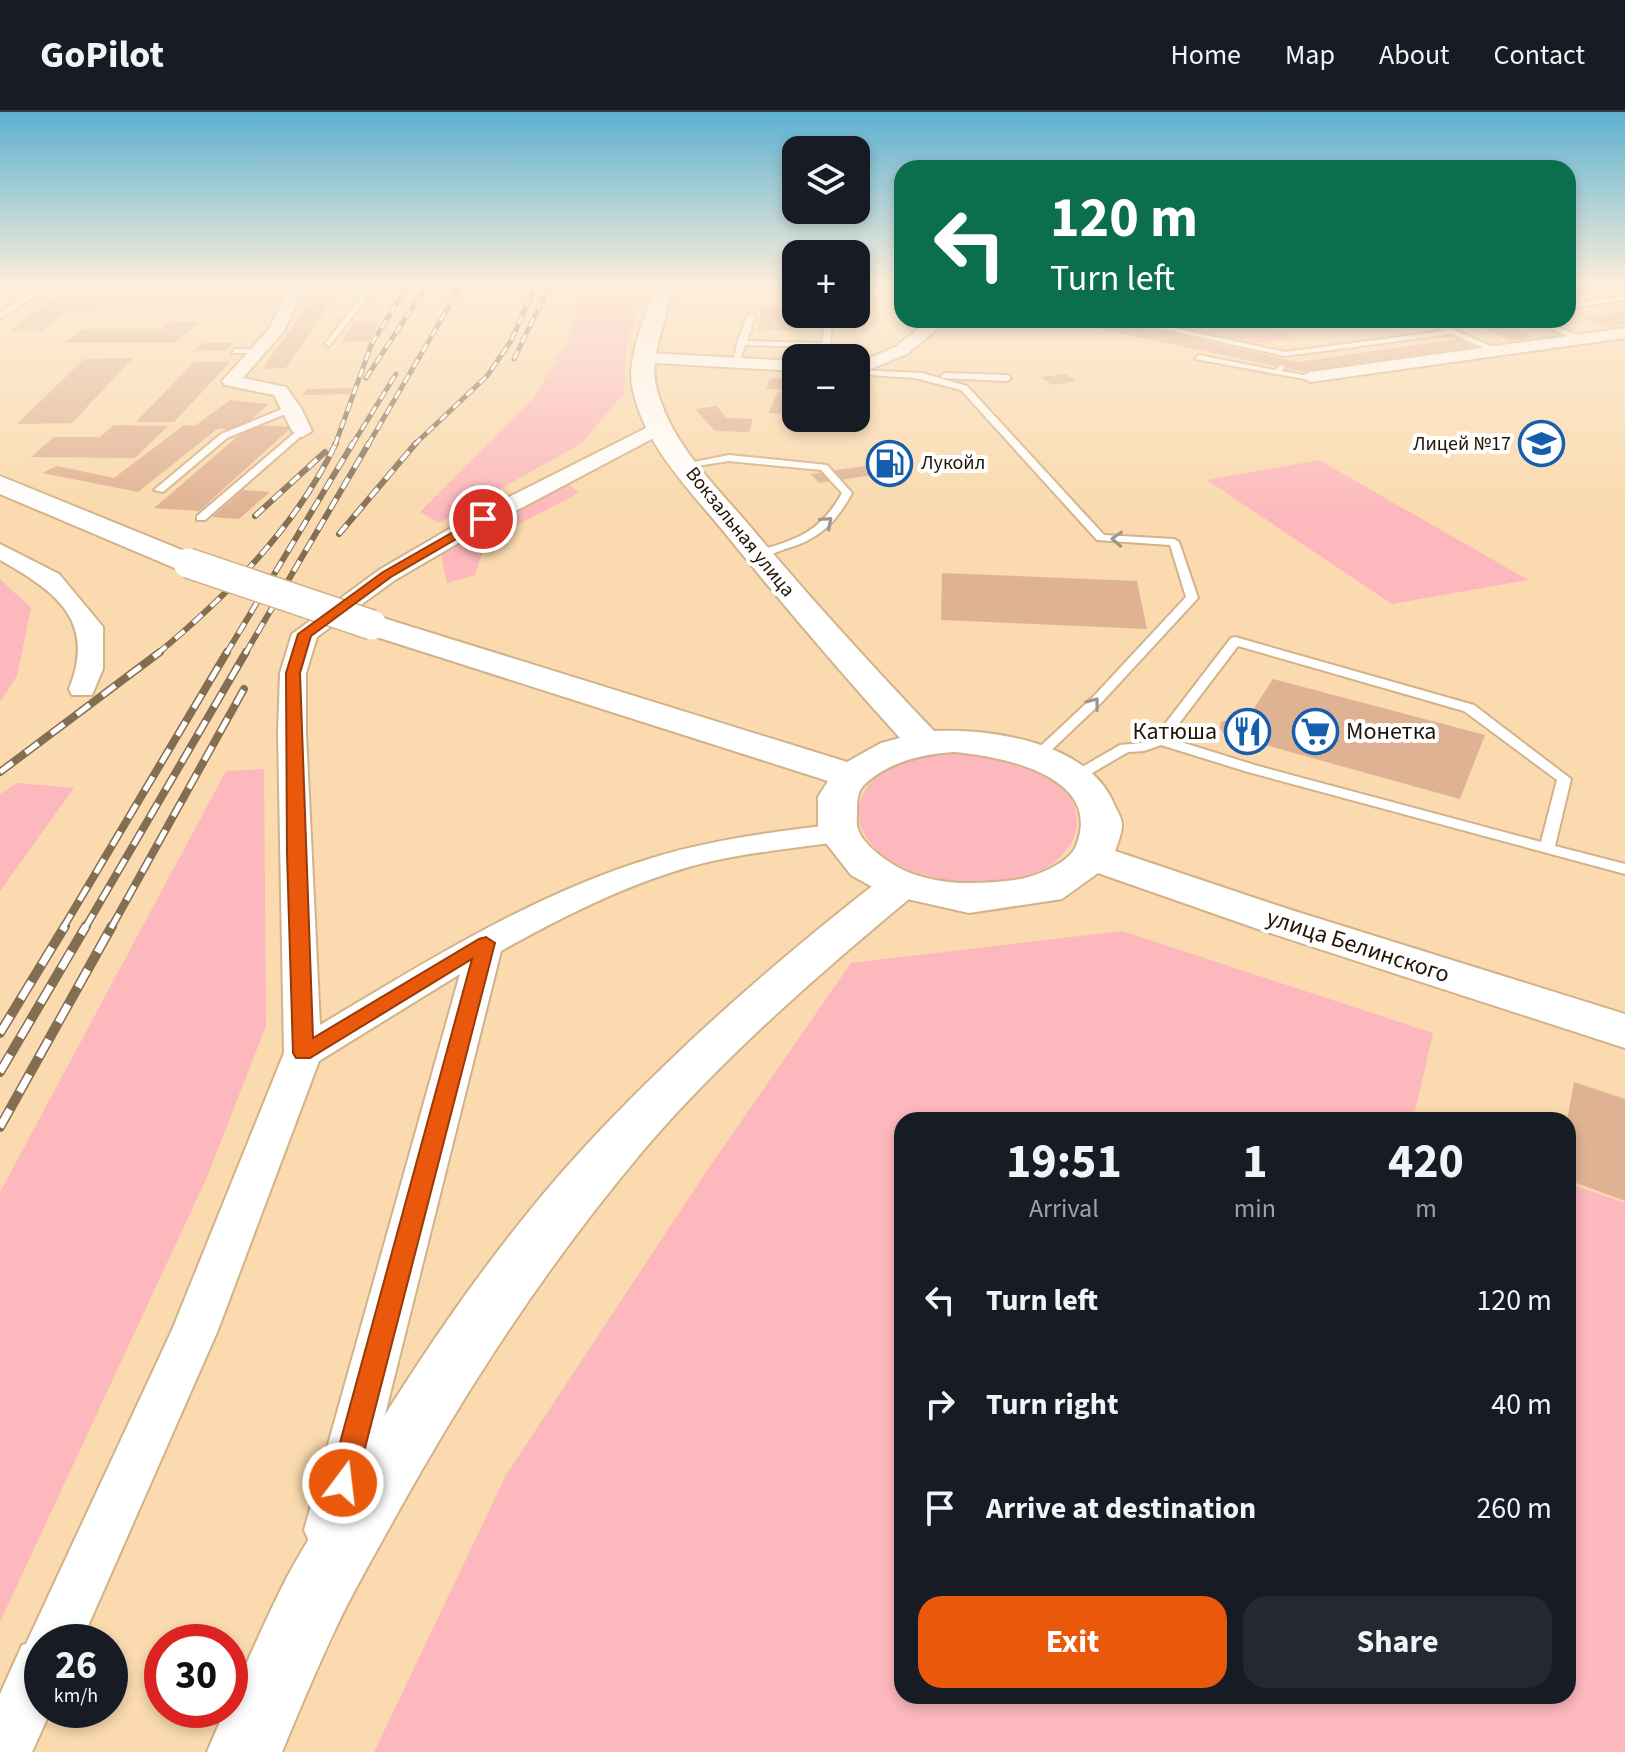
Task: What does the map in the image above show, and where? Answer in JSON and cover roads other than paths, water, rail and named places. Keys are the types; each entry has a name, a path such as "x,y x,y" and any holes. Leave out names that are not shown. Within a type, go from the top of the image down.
{"main road":[{"name":"Вокзальная улица","path":"645,361 643,383 658,428 684,465 831,643 925,743"},
{"path":"0,484 188,563 372,625 851,776"},
{"path":"955,741 998,745 1037,756 1075,777 1091,794 1103,824 1093,857 1047,890 1027,895 969,899 900,885 866,866 838,833 837,797 851,776 894,751 925,743 955,741"},
{"name":"улица Белинского","path":"1093,857 1273,919 1625,1031"},
{"path":"244,1752 311,1603 466,1340 537,1242 626,1136 697,1064 818,951 900,885"}],"street":[{"path":"248,361 231,381 280,391 302,431"},
{"path":"722,361 782,365"},
{"path":"1310,377 1423,361"},
{"path":"61,1624 195,1330 303,1053 292,733 293,673 305,634 387,575 483,519 658,428"},
{"path":"0,551 51,579 90,627 90,669 82,689"},
{"path":"303,1053 486,943 589,892 660,866 729,848 838,833"},
{"path":"311,1603 486,943"},
{"path":"3,1752 24,1705"}],"lane":[{"path":"1247,361 1282,363 1296,361"},
{"path":"1273,361 1310,377"},
{"path":"870,372 1007,378"},
{"path":"913,375 964,388 1101,538 1174,542 1192,598 1103,691 1081,719 1037,756"},
{"path":"159,490 224,436 292,408"},
{"path":"201,518 302,431"},
{"path":"684,465 729,458 824,467 847,493 835,518 806,539 758,554"},
{"path":"1075,777 1125,748 1144,747 1160,740 1235,641 1469,708 1564,779 1547,848"},
{"path":"1160,740 1253,769 1625,869"}],"railway":[{"path":"335,445 366,361"},
{"path":"366,378 378,361"},
{"path":"368,445 417,361"},
{"path":"416,444 487,376 498,361"},
{"path":"352,445 396,374"},
{"path":"226,654 353,443"},
{"path":"245,654 369,443"},
{"path":"339,534 416,444"},
{"path":"157,654 234,584 281,531 320,474 335,445"},
{"path":"255,516 325,452"},
{"path":"0,772 160,652"},
{"path":"63,928 227,652"},
{"path":"85,928 246,652"},
{"path":"111,928 244,689"},
{"path":"0,1033 65,926"},
{"path":"0,1072 86,926"},
{"path":"0,1127 112,926"}],"place":[{"name":"Лицей №17","path":"1542,444"},
{"name":"Лукойл","path":"890,463"},
{"name":"Катюша","path":"1248,731"},
{"name":"Монетка","path":"1315,731"}]}
